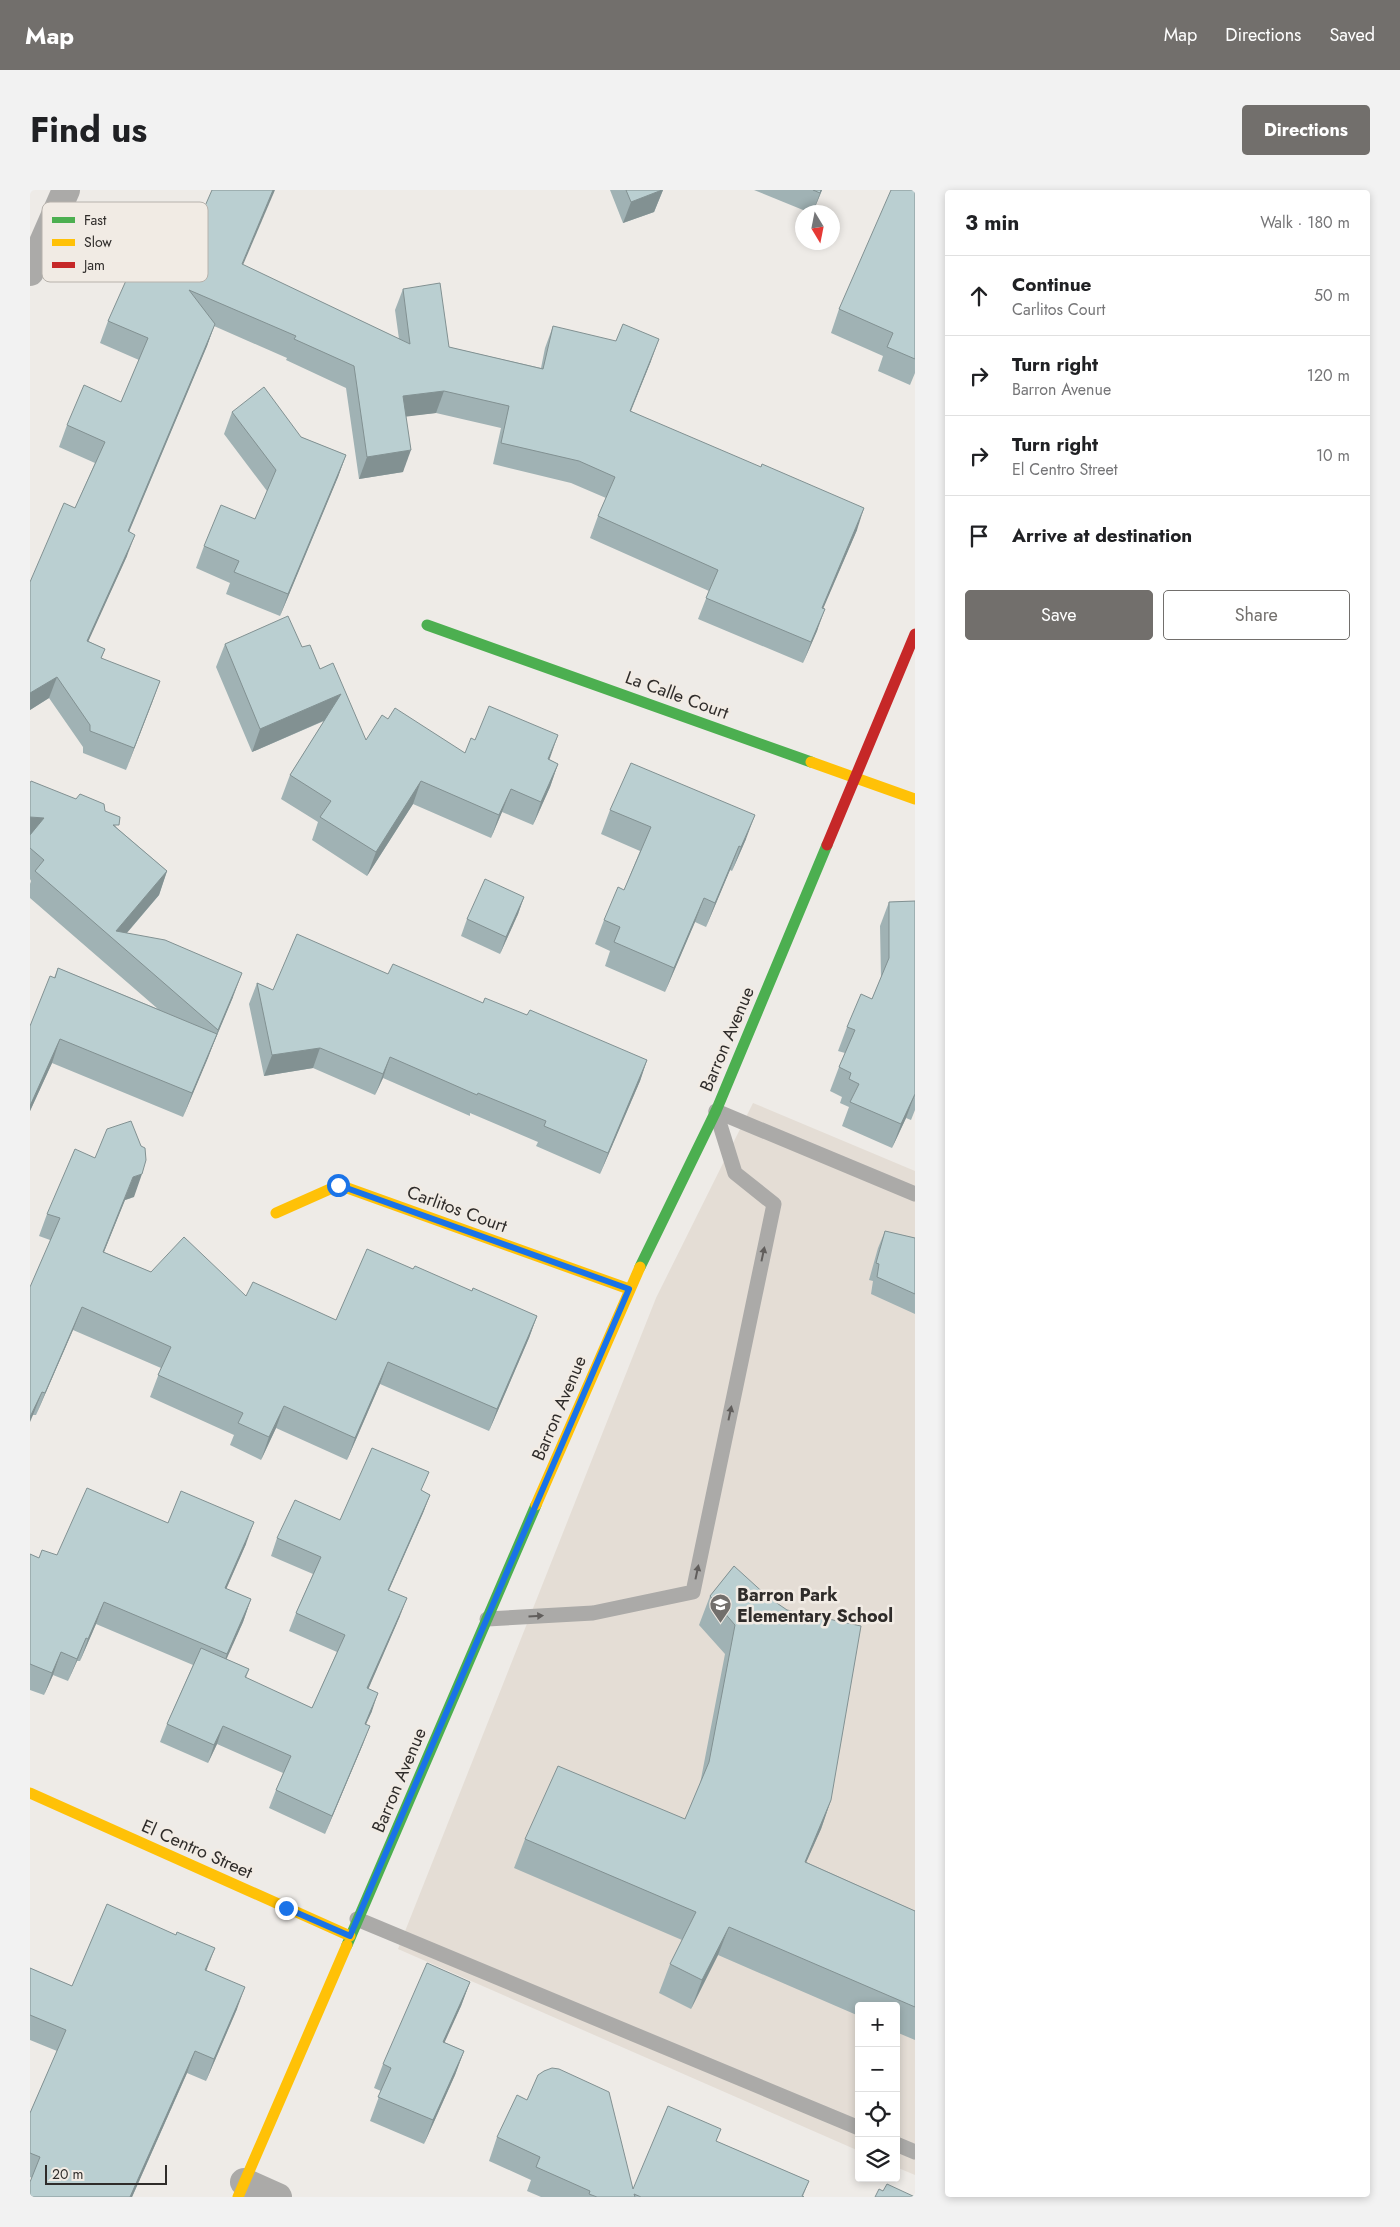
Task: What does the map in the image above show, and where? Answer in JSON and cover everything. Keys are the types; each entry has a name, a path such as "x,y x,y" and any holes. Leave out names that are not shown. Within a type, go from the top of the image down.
{"street":[{"path":"61,202 66,190"},
{"path":"30,272 42,245"},
{"name":"La Calle Court","path":"427,624 915,799"},
{"name":"Barron Avenue","path":"241,2190 629,1289 716,1111 915,634"},
{"name":"Carlitos Court","path":"276,1213 338,1185 629,1289"},
{"name":"El Centro Street","path":"30,1792 350,1936"},
{"path":"241,2190 278,2197"}],"lane":[{"path":"716,1111 915,1194"},
{"path":"487,1619 593,1613 693,1592 774,1204 735,1173 716,1111"},
{"path":"357,1919 855,2126"},
{"path":"900,2146 915,2152"}],"shaded area":[{"name":"Barron Park Elementary School","path":"753,1103 915,1171 915,2175 900,2169 900,2002 855,2002 855,2149 398,1949 656,1298"}],"building":[{"path":"212,190 273,190 242,264 410,344 403,289 440,283 449,347 543,369 553,326 616,341 623,324 659,339 630,411 761,467 762,464 864,508 822,608 825,609 811,642 706,598 718,570 598,516 615,477 579,461 501,443 509,406 444,391 403,396 411,450 367,457 354,366 294,339 296,336 189,290 215,324 128,531 135,535 87,641 105,649 101,658 160,681 134,748 90,731 90,725 57,677 30,693 30,582 64,503 75,508 105,442 67,425 84,385 121,402 148,338 108,321 125,282 208,282 207,202"},
{"path":"626,190 662,190 631,202"},
{"path":"891,190 915,190 915,359 887,347 893,333 839,309"},
{"path":"264,387 301,437 346,455 288,594 234,572 239,561 204,546 221,505 255,519 276,470 232,412"},
{"path":"288,616 302,647 310,645 320,669 333,663 366,740 382,715 388,719 395,708 465,753 471,738 475,740 489,706 558,735 548,759 558,764 541,802 511,789 499,815 421,781 376,852 320,817 331,801 290,775 341,694 260,729 225,644"},
{"path":"631,763 755,815 741,847 739,846 715,903 704,898 674,968 614,942 620,927 604,920 618,887 624,890 651,827 610,810"},
{"path":"31,781 76,799 80,794 104,804 105,811 120,817 119,825 113,825 167,871 116,931 165,940 242,973 218,1030 35,871 44,860 30,848 30,835 44,818 30,817"},
{"path":"485,879 524,897 506,937 467,919"},
{"path":"915,901 915,1094 901,1124 850,1102 859,1084 849,1079 851,1073 839,1067 855,1030 847,1027 861,994 872,999 889,958 889,902"},
{"path":"297,934 388,974 393,964 483,1003 485,998 527,1015 530,1010 647,1060 608,1153 544,1126 546,1121 478,1093 477,1095 390,1057 383,1074 320,1048 272,1055 257,983 273,990"},
{"path":"58,968 217,1034 192,1093 60,1039 30,1106 30,1026 50,976 55,978"},
{"path":"131,1121 141,1146 145,1148 146,1160 142,1174 133,1177 103,1252 151,1272 184,1237 246,1296 253,1282 336,1320 367,1249 413,1269 415,1266 472,1291 473,1288 537,1316 497,1409 388,1362 355,1438 284,1406 269,1437 238,1423 243,1413 158,1375 171,1347 82,1307 45,1393 42,1392 30,1417 30,1287 60,1218 47,1214 75,1149 95,1158 107,1129"},
{"path":"885,1231 915,1238 915,1294 877,1277 879,1264 876,1263"},
{"path":"372,1448 429,1472 421,1490 430,1495 388,1590 407,1598 367,1688 378,1693 365,1724 370,1726 332,1816 276,1790 291,1756 223,1726 214,1745 167,1724 201,1648 249,1669 245,1677 312,1708 345,1635 296,1613 321,1557 277,1538 295,1500 340,1520"},
{"path":"87,1488 168,1523 181,1491 254,1522 225,1588 251,1599 227,1654 104,1602 77,1659 61,1652 52,1673 30,1664 30,1554 39,1558 42,1550 57,1555"},
{"path":"734,1566 768,1597 787,1610 861,1626 831,1800 805,1862 915,1911 915,2007 729,1927 702,1980 670,1964 696,1912 525,1839 558,1766 685,1819 709,1762 735,1625 710,1596"},
{"path":"107,1904 176,1935 177,1932 215,1948 205,1970 245,1987 214,2059 195,2051 130,2197 30,2197 30,2182 40,2157 30,2153 30,2113 66,2030 30,2015 30,1968 72,1986"},
{"path":"427,1963 470,1982 443,2042 464,2051 433,2120 378,2097 391,2068 383,2064"},
{"path":"552,2068 559,2069 609,2092 633,2189 668,2106 721,2129 716,2141 809,2181 802,2196 804,2197 641,2197 634,2194 635,2197 597,2197 589,2194 590,2191 536,2167 540,2157 497,2137 517,2095 527,2100 538,2075"},
{"path":"887,2184 915,2197 875,2197 879,2189 883,2191"}],"traffic: fast":[{"path":"427,625 811,762"},
{"path":"640,1267 716,1111 827,845"},
{"path":"347,1945 536,1505"}],"traffic: slow":[{"path":"811,762 915,799"},
{"path":"276,1213 339,1185 629,1289"},
{"path":"536,1505 640,1267"},
{"path":"30,1793 350,1936"},
{"path":"238,2197 347,1945"}],"traffic: jam":[{"path":"827,845 915,634"}],"place":[{"name":"Barron Park Elementary School","path":"721,1624"}],"route":[{"path":"286,1908 350,1936 629,1289 338,1185"}]}
